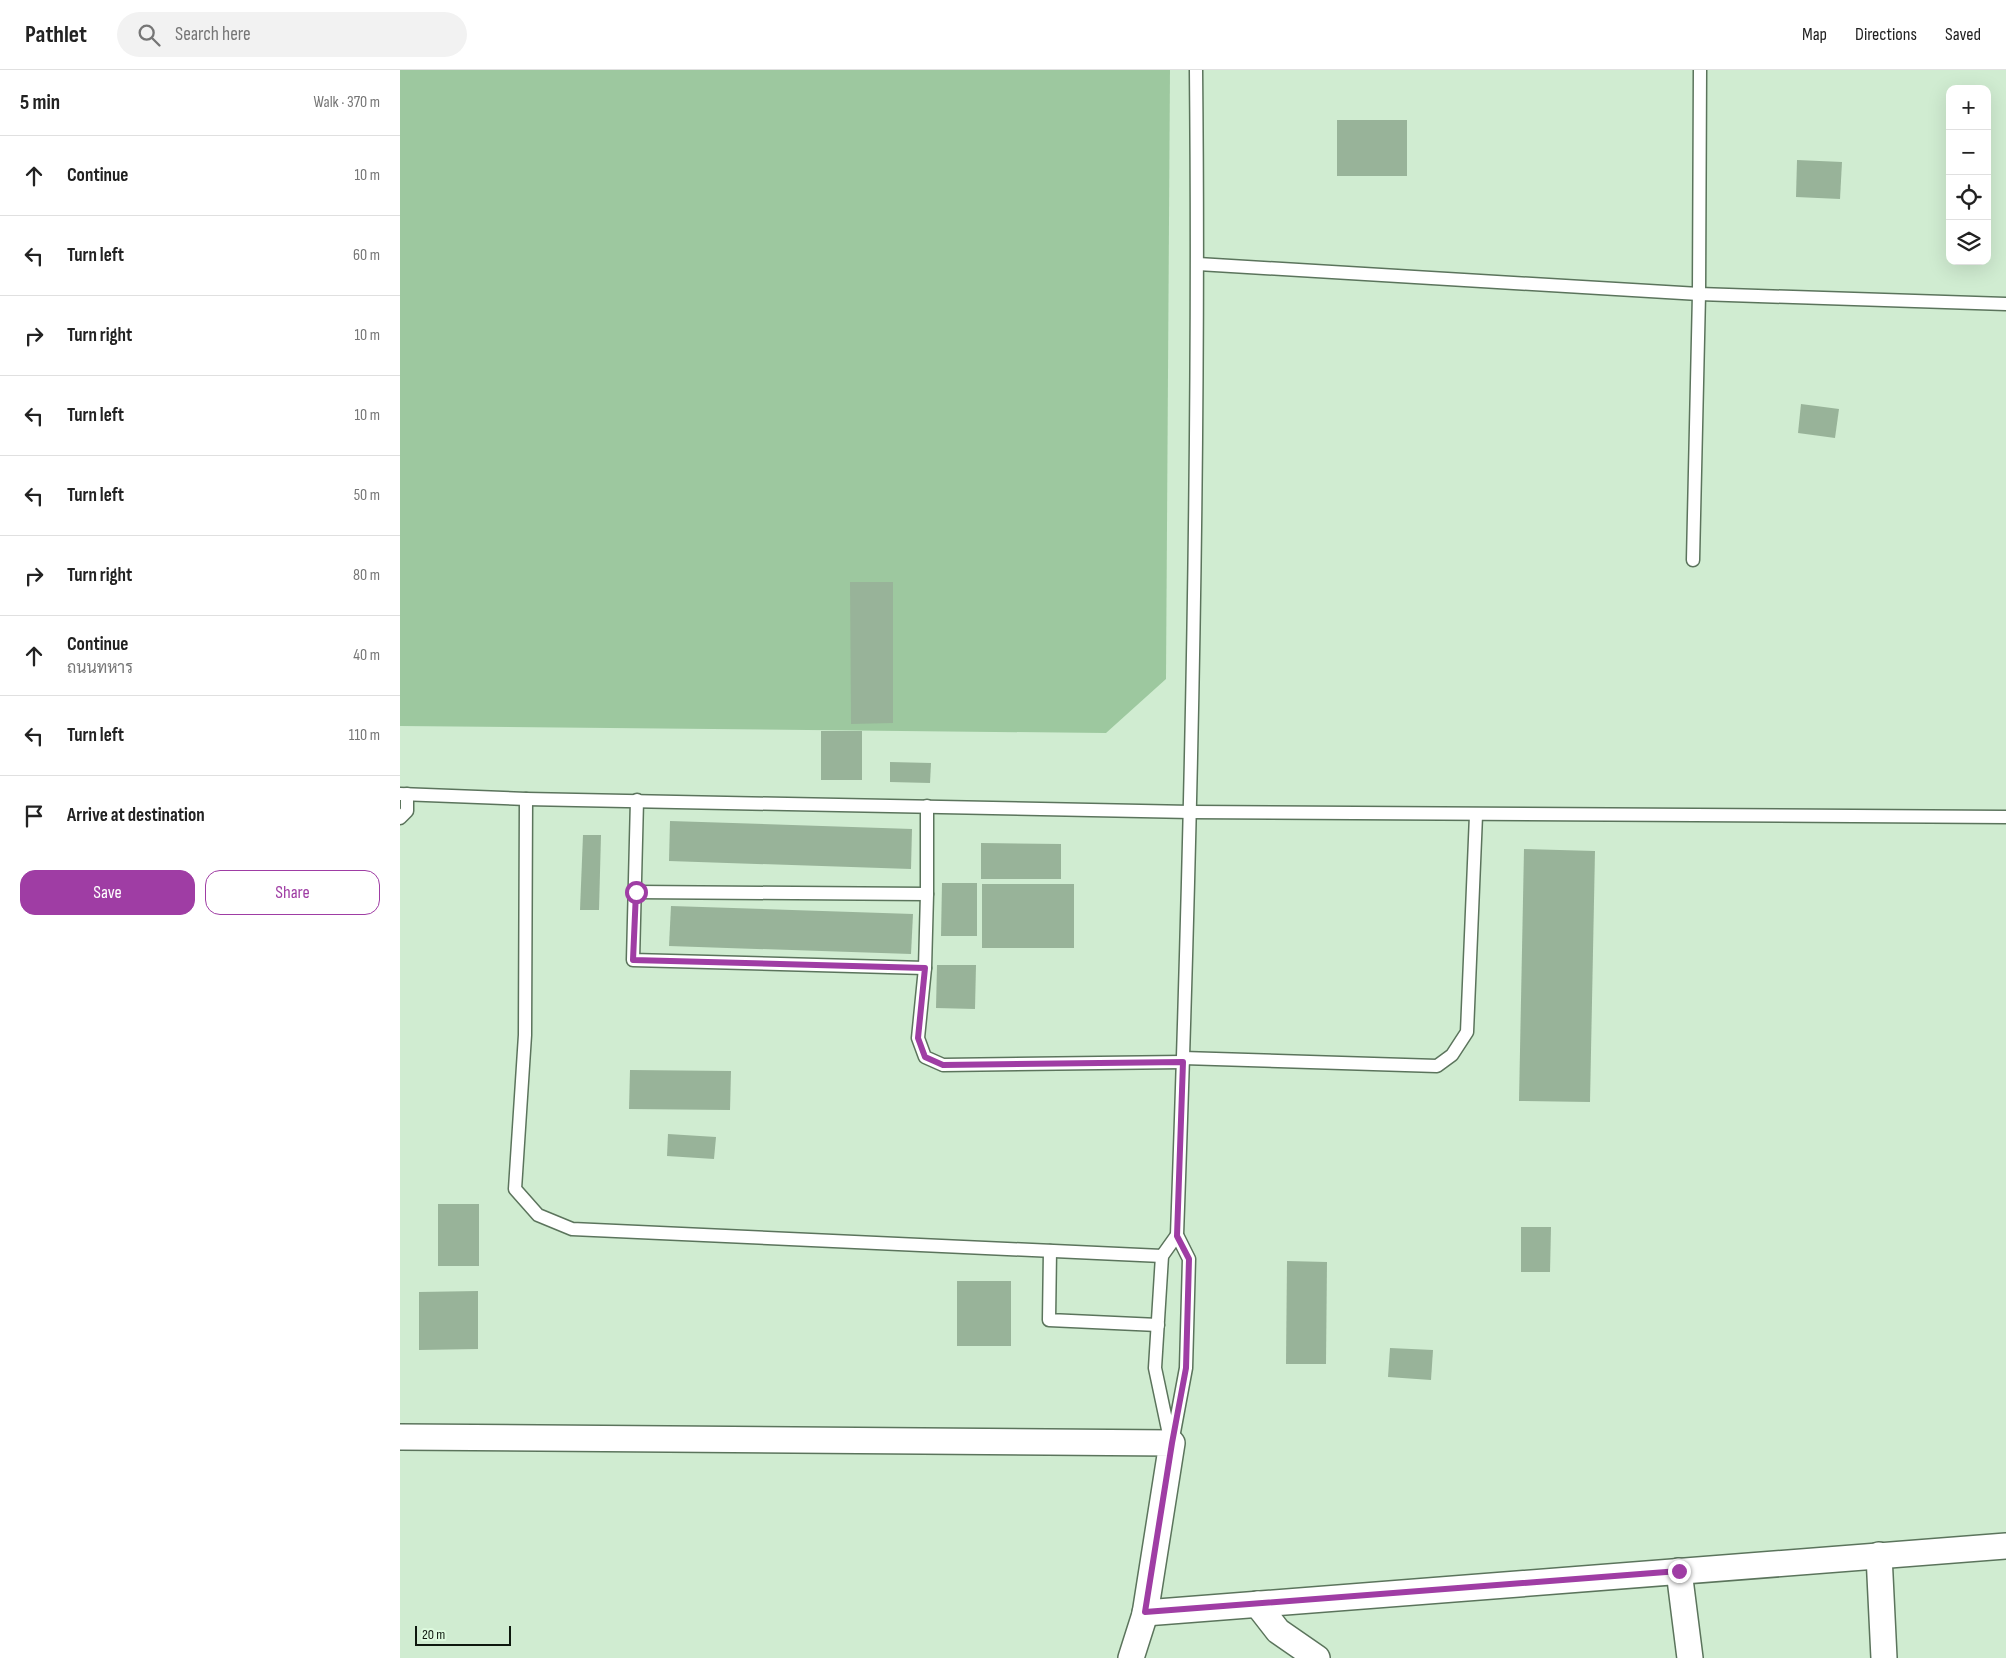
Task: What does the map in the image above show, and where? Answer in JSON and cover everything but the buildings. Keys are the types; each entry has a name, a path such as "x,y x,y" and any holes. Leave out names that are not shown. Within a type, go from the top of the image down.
{"street":[{"path":"400,1436 1172,1443 1145,1612 1131,1658"},
{"path":"1145,1612 2006,1546"},
{"path":"1879,1555 1884,1658"},
{"path":"1679,1571 1690,1658"},
{"path":"1258,1604 1278,1631 1318,1658"}],"lane":[{"path":"1172,1443 1186,1368 1189,1259 1177,1236 1191,812 1198,264 1196,70"},
{"path":"1693,560 1699,294 1700,70"},
{"path":"1198,264 1699,294 2006,304"},
{"path":"400,818 407,811 403,794 526,799 1191,812 2006,817"},
{"path":"526,799 525,1035 515,1189 538,1215 572,1229 1162,1256"},
{"path":"637,800 633,960 925,968"},
{"path":"927,806 925,968 918,1038 925,1057 943,1065 1183,1060 1437,1066 1452,1055 1467,1032 1476,815"},
{"path":"636,892 927,894"},
{"path":"1172,1443 1155,1368 1162,1256 1177,1236"},
{"path":"1050,1251 1049,1320 1158,1326"}],"green space":[{"path":"400,70 1170,70 1166,679 1106,733 400,726"}],"route":[{"path":"636,892 633,960 925,968 918,1038 925,1057 943,1065 1183,1062 1177,1236 1189,1259 1186,1368 1145,1612 1679,1571"}]}
